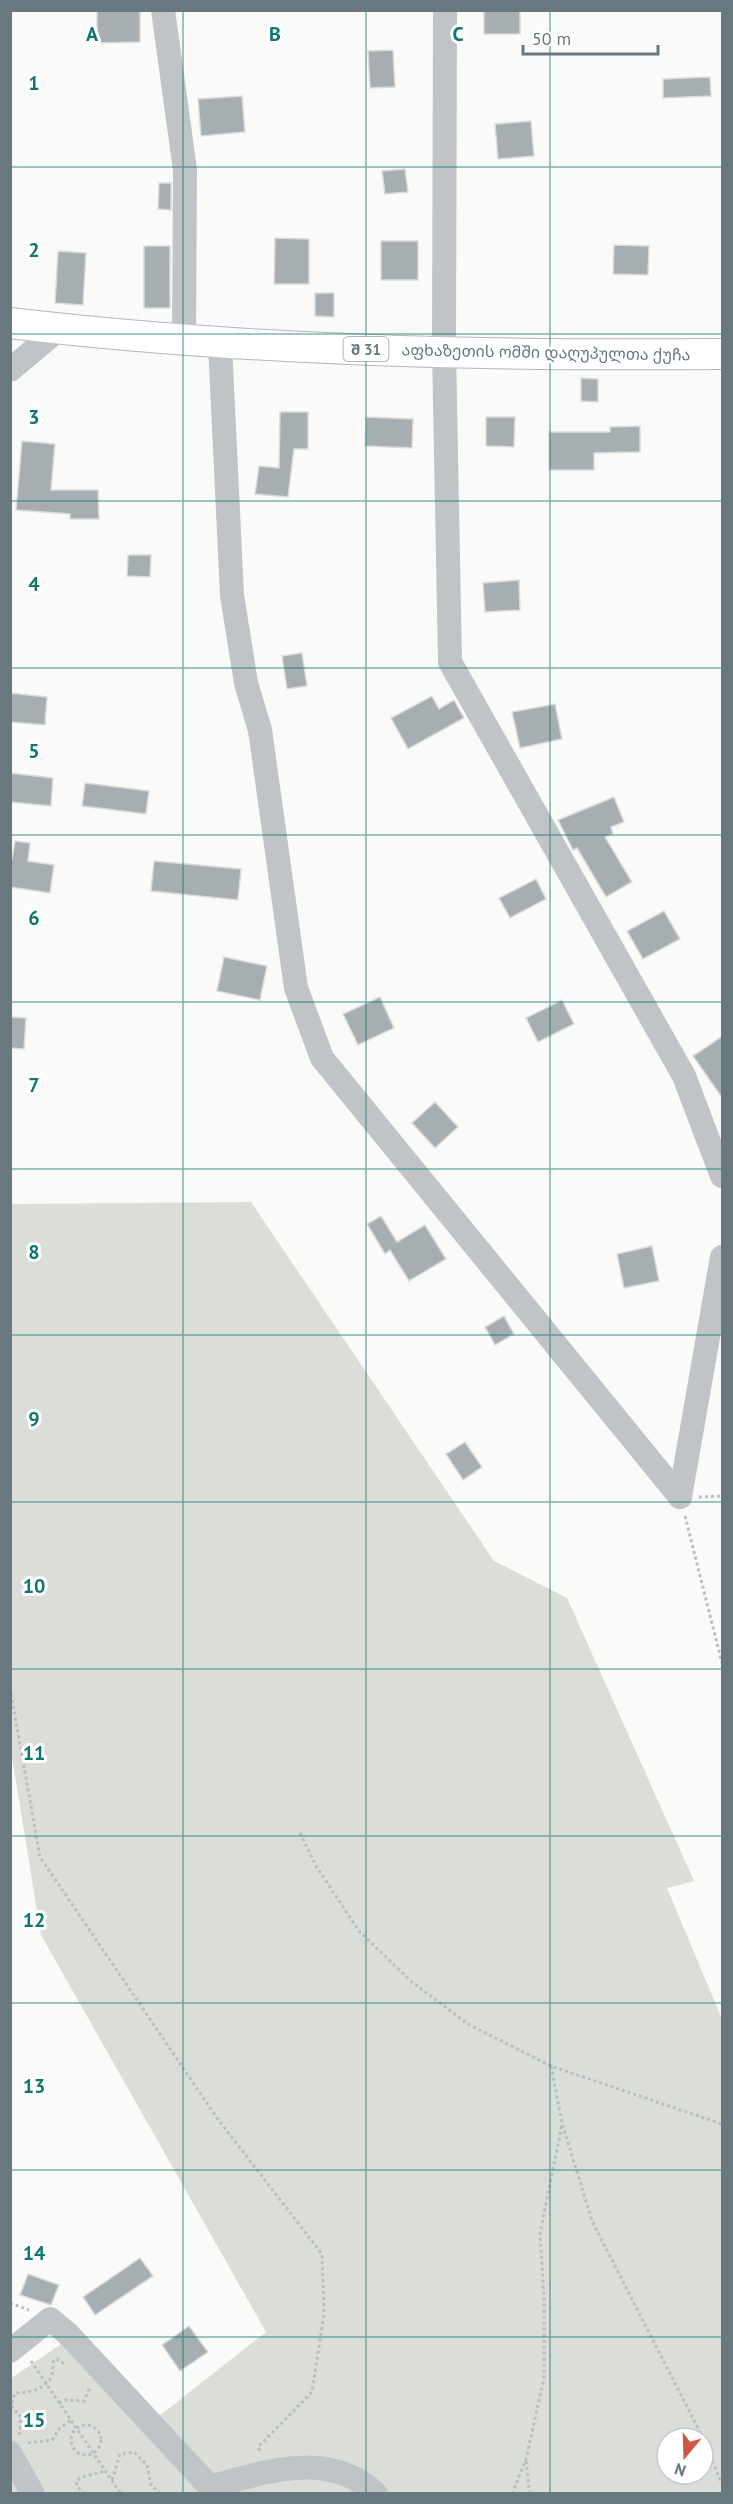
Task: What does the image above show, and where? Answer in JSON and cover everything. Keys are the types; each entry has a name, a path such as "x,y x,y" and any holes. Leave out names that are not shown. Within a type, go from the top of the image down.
{"main road":[{"name":"აფხაზეთის ომში დაღუპულთა ქუჩა","path":"10,323 220,344 444,351 723,354"}],"street":[{"path":"163,10 185,170 184,341"},
{"path":"445,10 444,351 450,662 684,1076 723,1176"},
{"path":"10,370 59,329"},
{"path":"220,344 232,595 246,683 260,730 296,988 322,1058 680,1497"},
{"path":"680,1497 723,1257"},
{"path":"15,2347 50,2319 68,2334 210,2487 268,2471 302,2466 335,2470 366,2484 376,2493"},
{"path":"10,2453 33,2493"}],"path":[{"path":"680,1497 723,1663"},
{"path":"10,1688 39,1857 218,2118 322,2254 324,2314 312,2392 258,2447 268,2471"},
{"path":"300,1833 316,1866 359,1931 412,1982 468,2024 551,2066 723,2124"},
{"path":"551,2066 562,2123 592,2221 697,2426"},
{"path":"512,2493 526,2459 544,2378 544,2298 540,2233 562,2123"},
{"path":"15,2347 46,2383 119,2493"},
{"path":"67,2366 57,2359 54,2360 51,2379 33,2391 15,2393 11,2400 12,2409 21,2417 19,2435 27,2443 52,2440 59,2429 71,2420"},
{"path":"59,2403 66,2400 84,2401 90,2385 88,2381"},
{"path":"76,2427 92,2427 101,2434 99,2448 94,2454 90,2456 77,2452 73,2448 71,2439 76,2427"},
{"path":"112,2480 120,2454 134,2452 147,2465 151,2485 161,2493"},
{"path":"526,2459 530,2493"},
{"path":"715,2466 723,2484"},
{"path":"85,2493 76,2482 80,2478 105,2471"}],"shaded area":[{"path":"251,1202 494,1561 567,1598 694,1881 667,1888 722,2019 722,2493 11,2493 10,2379 64,2342 158,2417 266,2332 41,1935 10,1745 11,1204"}],"building":[{"path":"97,10 140,10 140,42 97,43"},
{"path":"484,10 520,10 520,34 484,34"},
{"path":"393,50 395,87 370,88 368,51"},
{"path":"710,77 711,96 663,98 663,79"},
{"path":"242,96 245,132 201,136 198,99"},
{"path":"531,121 534,156 498,159 495,124"},
{"path":"405,169 408,192 385,194 382,171"},
{"path":"159,183 171,183 171,210 158,209"},
{"path":"275,238 309,239 309,284 274,284"},
{"path":"381,241 418,241 418,280 381,280"},
{"path":"614,245 649,246 648,275 613,274"},
{"path":"144,246 170,246 170,308 144,308"},
{"path":"58,251 86,253 83,305 55,303"},
{"path":"315,293 334,293 334,317 315,316"},
{"path":"581,378 598,379 598,402 581,401"},
{"path":"280,412 308,412 308,449 294,449 288,497 255,494 259,466 279,468"},
{"path":"366,417 413,419 412,448 365,446"},
{"path":"486,417 515,417 514,447 486,446"},
{"path":"640,426 640,452 594,453 594,470 549,470 549,432 610,432 610,427"},
{"path":"22,441 55,444 51,490 98,490 99,519 70,519 70,514 16,510"},
{"path":"128,555 151,555 150,577 127,576"},
{"path":"519,580 520,610 485,612 483,583"},
{"path":"302,653 307,686 287,689 282,656"},
{"path":"10,693 47,697 45,725 10,722"},
{"path":"432,696 439,709 454,700 464,718 408,749 391,718"},
{"path":"555,704 562,739 520,748 512,712"},
{"path":"10,773 53,778 51,806 10,802"},
{"path":"85,783 149,791 146,814 82,806"},
{"path":"614,797 624,822 611,827 613,834 605,837 632,882 606,897 577,848 573,850 558,820"},
{"path":"15,841 30,843 28,861 54,865 50,893 10,887 10,859 12,859"},
{"path":"154,861 241,869 238,900 151,891"},
{"path":"536,879 546,899 510,918 499,898"},
{"path":"664,911 680,939 643,959 627,931"},
{"path":"224,957 267,966 260,1000 217,991"},
{"path":"380,997 394,1028 358,1045 343,1014"},
{"path":"562,1000 574,1024 538,1042 526,1018"},
{"path":"10,1017 26,1018 24,1049 10,1048"},
{"path":"723,1036 723,1099 693,1056"},
{"path":"435,1102 458,1127 435,1148 412,1123"},
{"path":"381,1216 397,1242 425,1225 446,1259 409,1281 390,1250 385,1254 367,1224"},
{"path":"652,1246 659,1281 624,1288 617,1254"},
{"path":"504,1316 514,1334 495,1345 485,1327"},
{"path":"465,1442 482,1467 463,1480 446,1454"},
{"path":"140,2258 153,2276 95,2315 83,2297"},
{"path":"28,2274 59,2285 51,2305 20,2295"},
{"path":"189,2326 208,2352 180,2371 162,2345"}]}
